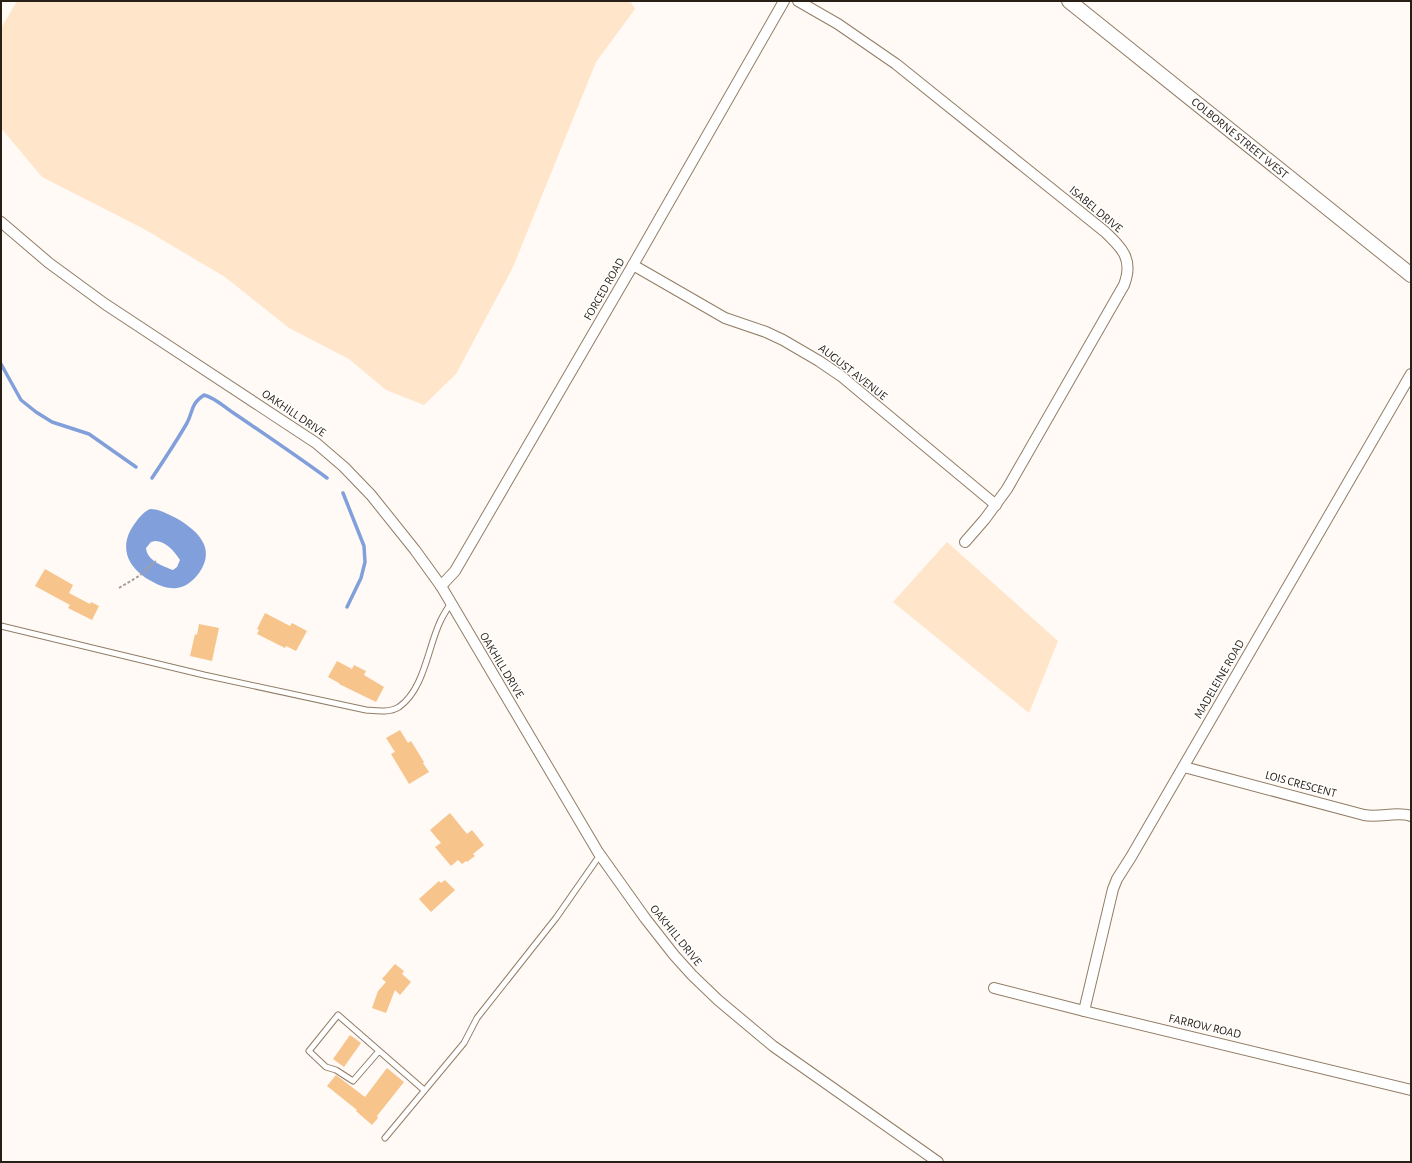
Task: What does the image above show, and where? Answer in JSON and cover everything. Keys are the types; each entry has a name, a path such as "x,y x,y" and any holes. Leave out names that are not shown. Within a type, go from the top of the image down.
{"main road":[{"name":"COLBORNE STREET WEST","path":"1069,1 1411,275"}],"street":[{"name":"FORCED ROAD","path":"441,586 455,571 784,1"},
{"name":"ISABEL DRIVE","path":"798,1 838,24 896,64 1117,243 1125,254 1129,265 1128,276 1124,285 1007,489 996,506 965,542"},
{"name":"OAKHILL DRIVE","path":"1,222 49,263 99,300 316,443 330,454 357,480 385,512 441,586 600,855 656,932 692,975 723,1005 773,1046 938,1162"},
{"name":"AUGUST AVENUE","path":"633,265 720,315 783,340 819,361 841,376 996,506"},
{"name":"MADELEINE ROAD","path":"1084,1011 1110,901 1117,879 1411,374"},
{"name":"LOIS CRESCENT","path":"1184,766 1369,816 1410,814"},
{"name":"FARROW ROAD","path":"994,988 1411,1090"}],"lane":[{"path":"1,626 204,675 366,710 383,711 398,707 415,688 440,622 451,603"},
{"path":"385,1138 464,1043 477,1018 556,918 600,855"},
{"path":"379,1051 353,1081 336,1070 326,1067 309,1051 338,1015 424,1090"}],"path":[{"path":"119,588 138,576 156,561"}],"shaded area":[{"path":"17,1 630,1 635,9 596,62 513,267 456,374 424,405 386,390 349,359 289,328 225,277 144,229 42,177 1,128 1,29"},
{"path":"947,542 1058,641 1029,713 893,602"}],"water":[{"path":"150,509 157,510 176,518 191,528 202,541 206,556 204,564 199,573 190,583 177,588 165,587 145,577 133,566 126,551 128,535 142,514","holes":["159,541 169,547 180,560 177,567 173,570 152,560 147,553 146,548 151,542"]}],"building":[{"path":"45,569 73,585 69,593 90,604 91,602 99,606 92,620 68,608 70,605 35,586"},
{"path":"265,613 290,626 292,623 307,631 296,651 286,646 285,648 257,634 259,630 257,629"},
{"path":"199,624 219,628 212,661 190,656"},
{"path":"337,661 352,669 354,665 366,671 364,675 384,687 376,702 328,677"},
{"path":"400,730 408,743 411,741 429,772 409,784 391,754 395,752 386,738"},
{"path":"450,813 467,834 472,830 484,845 473,854 475,856 467,862 466,861 462,864 458,860 451,866 435,847 441,843 430,830"},
{"path":"445,880 455,890 431,912 419,899 439,881 441,883"},
{"path":"395,964 404,971 402,974 411,982 400,995 395,990 386,1013 372,1008 378,991 386,982 382,979"},
{"path":"350,1035 361,1043 344,1067 333,1059"},
{"path":"387,1068 404,1082 377,1116 378,1118 372,1125 356,1111 357,1110 327,1086 336,1075 365,1097"}],"waterway":[{"path":"1,364 21,400 36,412 52,422 89,434 136,467"},
{"path":"152,478 187,423 194,405 204,395 216,401 327,478"},
{"path":"343,493 364,546 365,562 361,578 347,607"}]}
